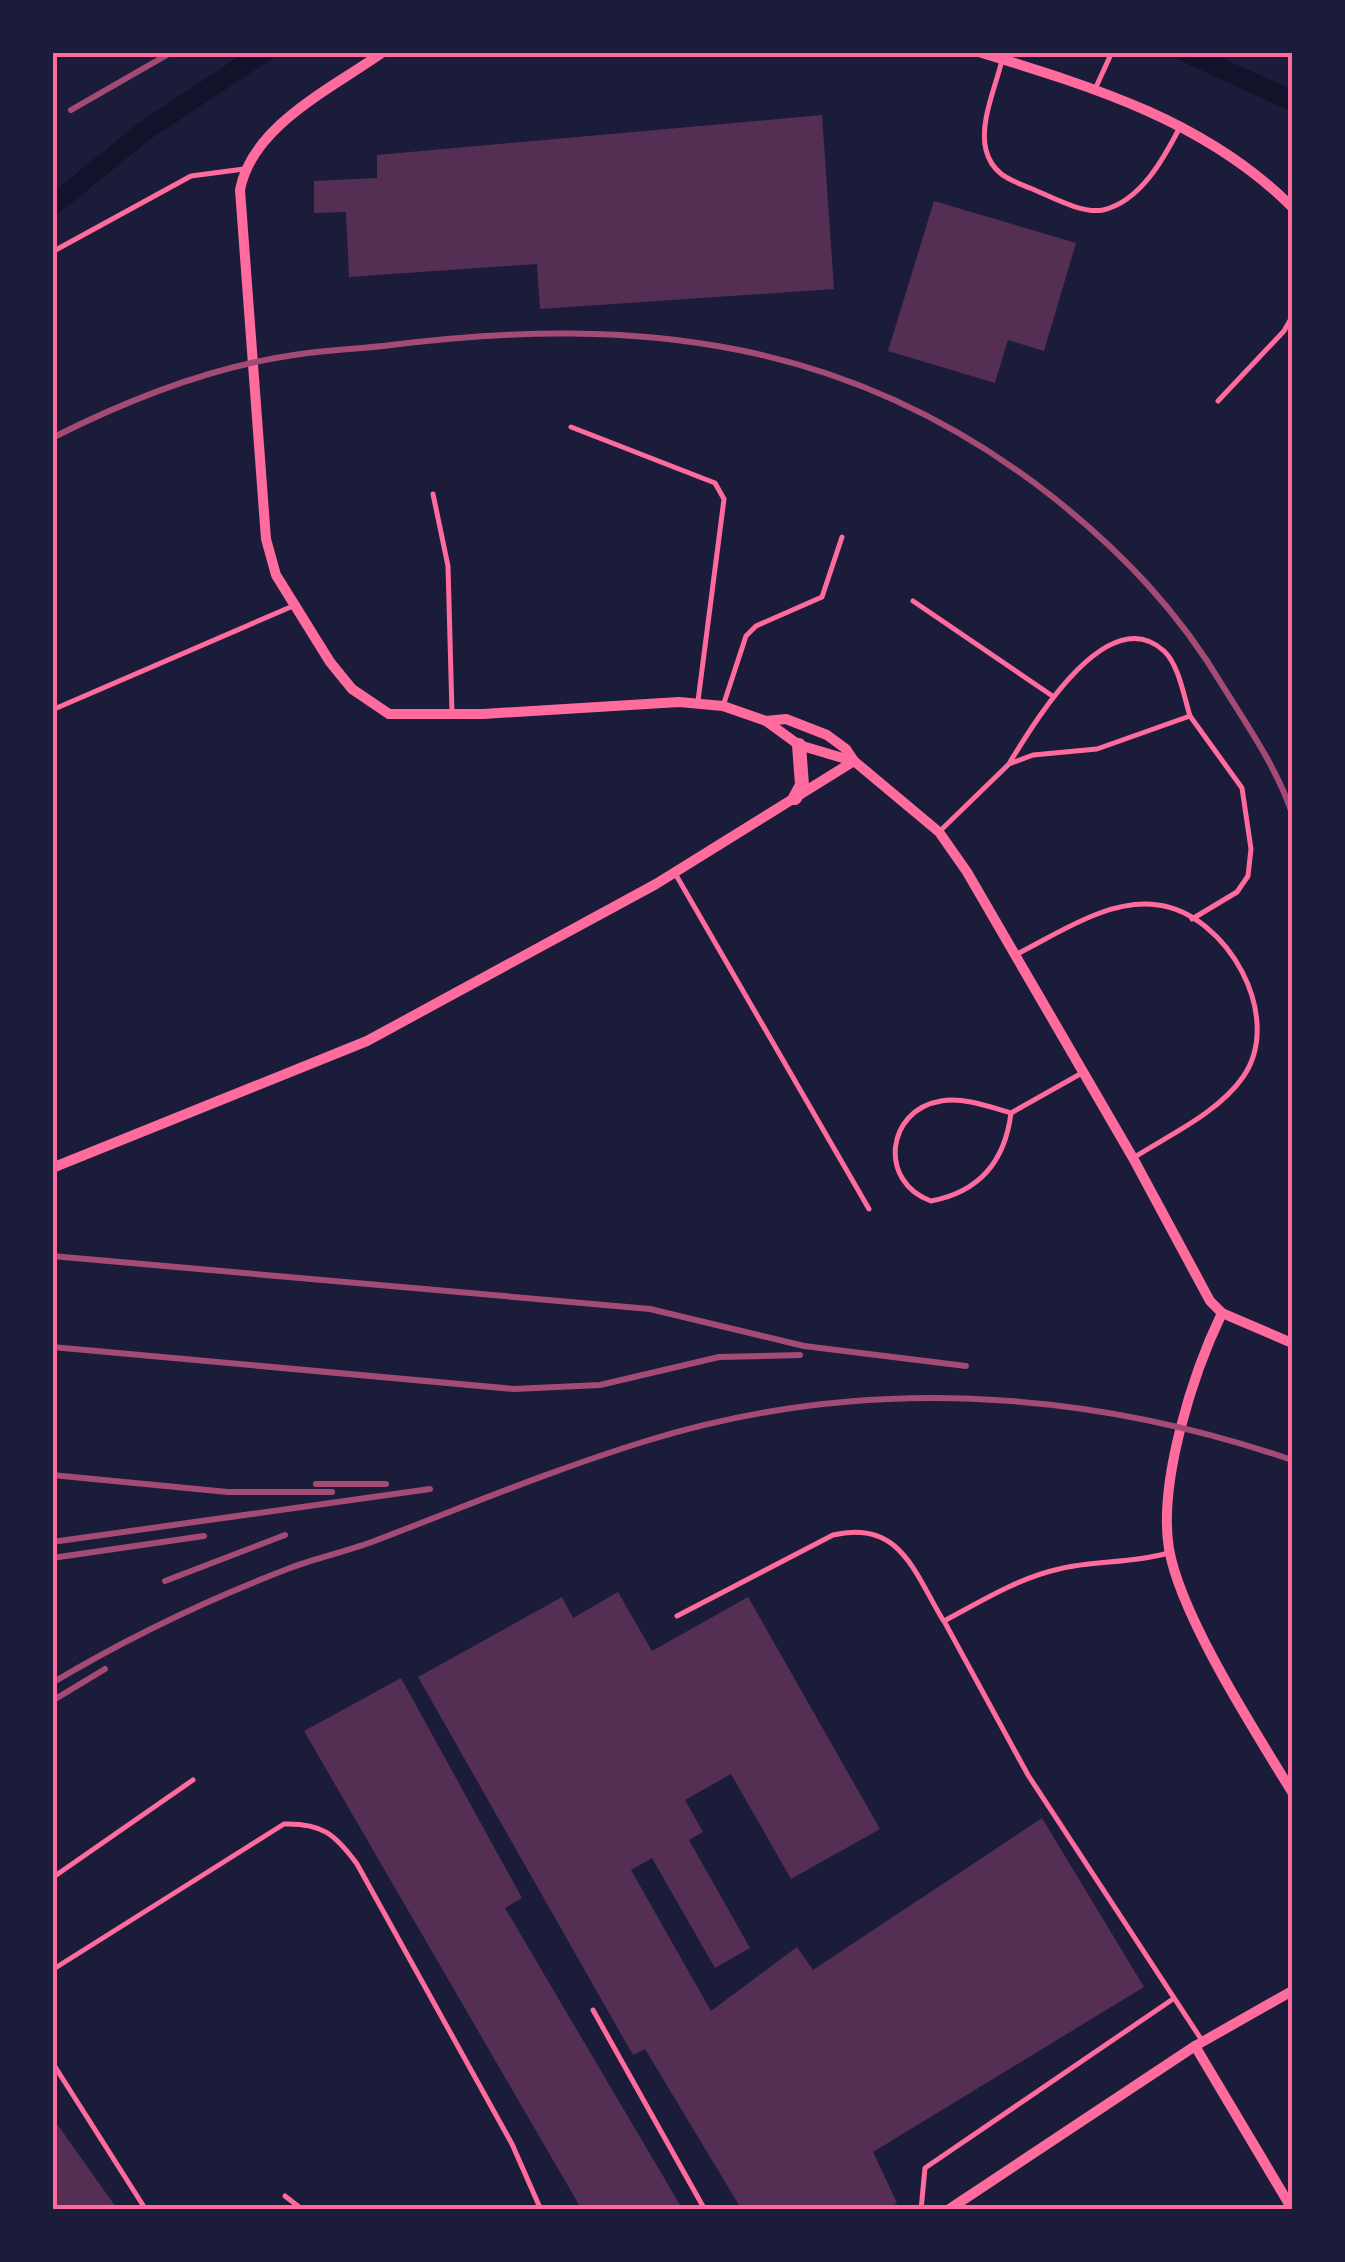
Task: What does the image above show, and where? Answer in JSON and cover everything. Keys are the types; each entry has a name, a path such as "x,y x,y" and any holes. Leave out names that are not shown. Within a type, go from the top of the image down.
{"street":[{"path":"383,52 274,131 254,150 240,190 266,539 276,576 330,662 352,689 389,714 723,706 766,721 799,745 854,761"},
{"path":"979,52 1096,87 1218,144 1248,165 1292,206"},
{"path":"766,721 786,720 827,735 939,832 1017,954 1133,1158 1199,1284 1222,1313 1292,1343"},
{"path":"795,798 802,785 799,745"},
{"path":"52,1168 367,1041 675,872 854,761"},
{"path":"1222,1313 1201,1365 1169,1492 1170,1552 1190,1607 1292,1792"},
{"path":"948,2210 1199,2044 1292,1991"},
{"path":"1199,2044 1292,2209"}],"lane":[{"path":"1096,87 1112,52"},
{"path":"1002,60 985,129 986,151 1000,176 1074,205 1101,210 1126,199 1160,165 1180,127"},
{"path":"52,252 191,176 244,170"},
{"path":"1218,401 1292,317"},
{"path":"571,426 715,484 724,499 697,704"},
{"path":"433,494 448,566 452,713"},
{"path":"723,706 746,636 756,626 822,598 842,537"},
{"path":"913,601 1052,696"},
{"path":"52,710 293,606"},
{"path":"939,832 1009,764 1052,696 1099,651 1126,641 1146,641 1166,652 1190,716 1242,788 1251,849 1248,876 1237,892 1192,919"},
{"path":"1009,764 1033,756 1097,749 1190,716"},
{"path":"675,872 868,1209"},
{"path":"1017,954 1126,905 1160,905 1207,928 1236,959 1252,998 1256,1045 1244,1076 1220,1102 1133,1158"},
{"path":"1011,1113 965,1101 942,1101 918,1109 904,1122 894,1140 894,1163 903,1184 930,1201 963,1192 996,1162 1011,1113 1083,1072"},
{"path":"677,1616 834,1535 856,1530 896,1543 1028,1775 1174,1998 1199,2044"},
{"path":"944,1622 1029,1578 1061,1568 1133,1563 1170,1552"},
{"path":"52,1878 193,1780"},
{"path":"52,1970 284,1824 309,1824 334,1832 357,1864 494,2111 541,2210"},
{"path":"921,2210 919,2190 925,2168 1174,1998"},
{"path":"593,2010 704,2210"},
{"path":"52,2062 146,2210"},
{"path":"285,2196 303,2210"}],"building":[{"path":"822,115 834,289 540,309 537,264 349,277 346,212 314,213 314,181 377,178 377,155"},
{"path":"934,201 1076,243 1044,351 1008,340 995,383 888,351"},
{"path":"618,1592 652,1651 748,1597 880,1829 791,1879 731,1774 685,1800 703,1832 689,1840 750,1948 715,1968 652,1858 631,1870 711,2011 797,1947 813,1970 1042,1818 1144,1987 873,2152 897,2203 885,2210 742,2210 645,2049 633,2055 418,1677 562,1597 573,1618"},
{"path":"401,1678 522,1898 505,1908 683,2210 582,2210 304,1731"},
{"path":"52,2117 118,2210 52,2210"}],"waterway":[{"path":"52,206 143,132 264,52"},
{"path":"1185,52 1292,101"}],"railway":[{"path":"71,110 172,52"},
{"path":"52,438 139,398 263,360 482,336 571,333 657,338 740,350 821,372 900,403 978,445 1054,498 1103,540 1169,609 1207,660 1262,749 1292,813"},
{"path":"52,1256 650,1309 804,1346 966,1366"},
{"path":"52,1347 514,1389 600,1385 719,1357 800,1355"},
{"path":"52,1683 169,1620 290,1568 366,1544 612,1452 726,1420 807,1406 889,1399 971,1399 1133,1417 1292,1460"},
{"path":"52,1475 228,1492 332,1492"},
{"path":"316,1484 386,1484"},
{"path":"52,1542 430,1489"},
{"path":"165,1581 285,1535"},
{"path":"52,1558 204,1536"},
{"path":"52,1701 105,1669"}]}
